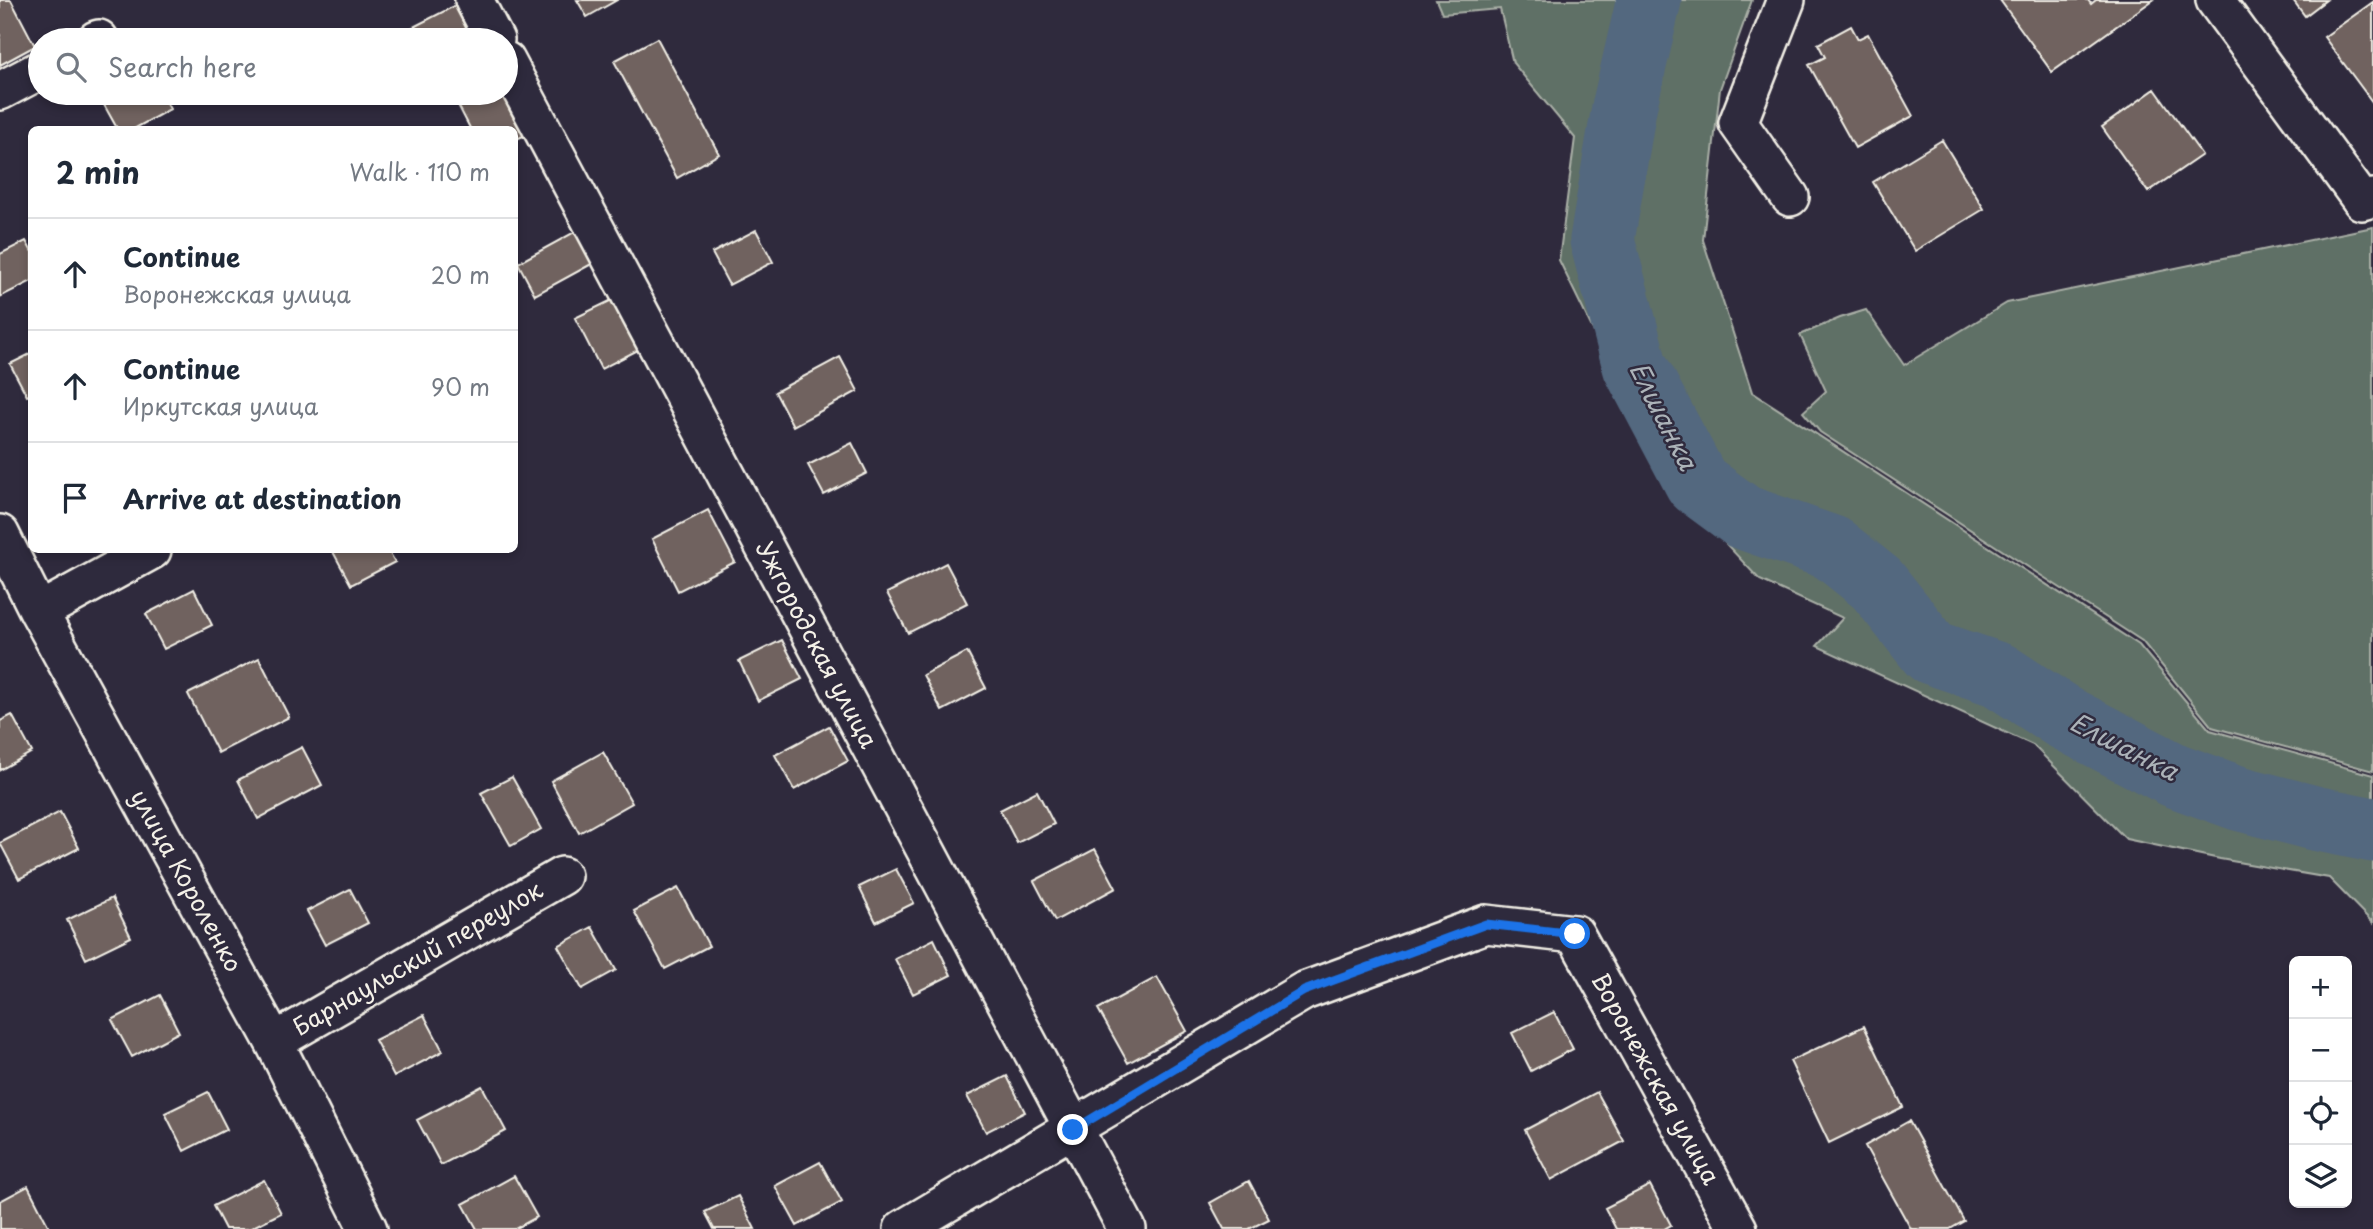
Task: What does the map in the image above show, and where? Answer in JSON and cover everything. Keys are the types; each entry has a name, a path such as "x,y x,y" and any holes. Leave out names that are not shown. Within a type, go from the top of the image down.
{"street":[{"path":"474,0 489,28"},
{"path":"1786,0 1738,123 1790,197"},
{"path":"2215,0 2362,201 2373,198"},
{"path":"0,92 28,77"},
{"name":"Ужгородская улица","path":"518,84 1127,1229"},
{"name":"улица Короленко","path":"0,534 39,612 274,1042 368,1229"},
{"path":"39,612 147,553"},
{"name":"Барнаульский переулок","path":"274,1042 562,876"},
{"name":"Воронежская улица","path":"1073,1130 1304,991 1486,924 1575,934 1738,1229"},
{"path":"902,1229 1073,1130"}],"green space":[{"path":"1436,0 1752,0 1720,89 1703,240 1752,392 2139,645 2210,730 2373,775 2373,923 2329,878 2126,839 2033,745 1817,646 1843,618 1760,580 1666,480 1559,260 1575,138 1513,63 1500,9 1442,14"},
{"path":"2373,227 2373,771 2212,727 2142,641 1820,432 1803,412 1826,391 1800,335 1840,318 1866,310 1904,365 2007,303"}],"building":[{"path":"0,0 11,0 28,33 28,50 0,65"},
{"path":"577,0 617,0 587,17"},
{"path":"2000,0 2088,0 2091,4 2096,0 2153,0 2052,72"},
{"path":"2293,0 2326,0 2305,16"},
{"path":"2373,2 2373,103 2324,37"},
{"path":"460,3 473,28 411,28"},
{"path":"1851,26 1858,39 1868,34 1913,116 1855,148 1809,65 1825,57 1818,44"},
{"path":"657,38 719,154 677,178 614,61"},
{"path":"2155,89 2202,155 2148,192 2102,127"},
{"path":"104,105 168,105 170,109 139,126 116,126"},
{"path":"458,105 511,105 526,135 518,138 518,126 469,126"},
{"path":"1942,140 1984,209 1915,251 1873,182"},
{"path":"580,229 597,261 535,295 518,263"},
{"path":"756,230 773,262 729,285 712,253"},
{"path":"26,241 28,245 28,283 0,297 0,254"},
{"path":"616,298 642,348 601,369 575,318"},
{"path":"28,355 28,396 27,396 10,364"},
{"path":"840,357 858,391 793,426 775,392"},
{"path":"852,443 867,473 824,495 808,465"},
{"path":"708,510 735,562 678,591 652,539"},
{"path":"334,553 390,553 395,562 351,585"},
{"path":"946,563 967,603 908,633 887,593"},
{"path":"194,589 212,625 164,649 146,614"},
{"path":"782,640 802,679 758,701 739,661"},
{"path":"967,652 986,688 942,711 923,675"},
{"path":"259,658 289,717 218,753 188,694"},
{"path":"12,715 32,752 0,770 0,721"},
{"path":"829,726 848,761 794,790 775,755"},
{"path":"302,747 322,785 258,819 238,780"},
{"path":"603,752 632,803 579,833 551,781"},
{"path":"512,777 541,829 511,846 481,793"},
{"path":"1037,791 1054,824 1017,843 1000,810"},
{"path":"60,812 79,848 19,879 0,843"},
{"path":"1095,849 1116,888 1055,921 1034,881"},
{"path":"896,869 914,903 876,922 859,887"},
{"path":"678,888 709,946 665,969 634,911"},
{"path":"350,889 368,923 325,945 307,911"},
{"path":"112,898 131,937 86,959 67,920"},
{"path":"592,927 616,970 582,989 558,946"},
{"path":"934,939 951,975 913,994 895,959"},
{"path":"1157,977 1187,1031 1128,1063 1098,1009"},
{"path":"160,995 179,1032 132,1057 112,1020"},
{"path":"1554,1012 1573,1049 1531,1071 1512,1033"},
{"path":"424,1015 443,1051 394,1077 375,1040"},
{"path":"1864,1026 1903,1107 1829,1143 1790,1061"},
{"path":"1007,1076 1025,1112 986,1132 967,1096"},
{"path":"482,1086 506,1131 441,1165 417,1120"},
{"path":"208,1092 227,1129 184,1151 165,1113"},
{"path":"1597,1092 1624,1141 1551,1180 1525,1130"},
{"path":"1909,1121 1964,1221 1950,1229 1911,1229 1865,1146"},
{"path":"820,1162 842,1202 797,1226 775,1186"},
{"path":"514,1176 537,1217 515,1229 477,1229 463,1204"},
{"path":"264,1180 281,1213 249,1229 225,1229 213,1206"},
{"path":"1249,1181 1269,1219 1249,1229 1224,1229 1210,1203"},
{"path":"1650,1185 1671,1225 1664,1229 1616,1229 1605,1208"},
{"path":"28,1186 50,1229 0,1229 0,1201"},
{"path":"738,1196 755,1229 714,1229 705,1212"}],"waterway":[{"name":"Елшанка","path":"1649,0 1624,108 1602,240 1635,366 1697,483 1743,517 1832,548 1877,584 1931,652 1999,675 2063,717 2174,775 2238,798 2373,830"}],"route":[{"path":"1073,1130 1304,991 1486,924 1575,934"}]}
